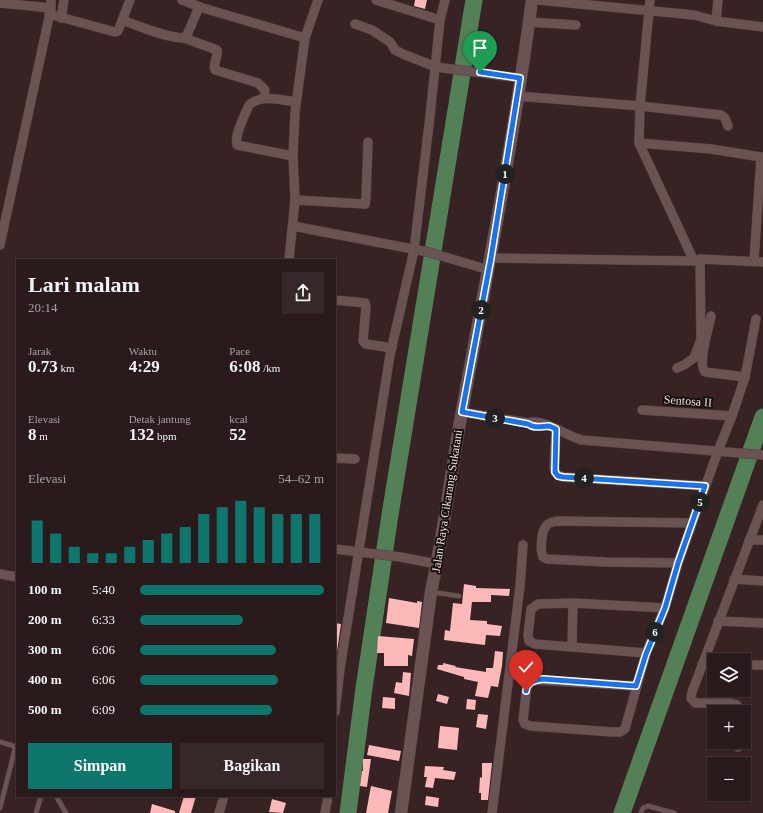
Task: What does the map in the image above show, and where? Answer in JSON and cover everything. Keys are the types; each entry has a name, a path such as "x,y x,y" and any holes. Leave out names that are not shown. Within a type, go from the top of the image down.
{"main road":[{"name":"Jalan Raya Cikarang Sukatani","path":"401,813 431,592 462,412 490,264 532,0"}],"street":[{"path":"61,18 64,0"},
{"path":"0,4 50,7 61,18 115,32 118,31 130,0"},
{"path":"182,0 199,7 304,38"},
{"path":"289,259 295,200 293,156 296,102 304,38 318,0"},
{"path":"376,0 440,20"},
{"path":"336,703 340,669 392,348 414,250 436,67 440,20 445,0"},
{"path":"538,0 694,15 716,21 763,27"},
{"path":"650,0 640,106 639,143 697,260 700,339 694,358 678,368"},
{"path":"716,21 718,0"},
{"path":"0,245 4,211 50,7"},
{"path":"184,38 187,35 199,7"},
{"path":"122,20 154,32 184,38 217,50 218,54 214,67 215,70 258,83 264,90 264,98"},
{"path":"529,22 576,25"},
{"path":"355,24 372,30 390,42 395,50 436,67 520,78"},
{"path":"517,96 640,106 721,115 725,118 728,126"},
{"path":"293,156 237,145 236,143 249,105 252,102 264,98 296,102"},
{"path":"295,200 364,204 366,198 368,142"},
{"path":"293,226 428,252 449,258 490,264 697,260 758,261 762,157 711,149 639,143"},
{"path":"336,300 364,303 366,307 363,341 366,344 392,348"},
{"path":"711,316 703,356 703,370 705,372 744,377"},
{"path":"636,686 538,680 531,682 527,686 523,720 525,724 532,726 612,732 620,732 625,729 646,654 665,608 678,563 705,486 732,416 744,377 756,318"},
{"name":"Sentosa II","path":"642,410 732,416"},
{"path":"462,412 528,424 538,422 572,438 582,440 762,454"},
{"path":"553,428 554,467 558,476 705,486"},
{"path":"336,458 355,459"},
{"path":"737,705 731,703 696,703 691,698 718,621 763,505"},
{"path":"678,563 547,559 543,557 542,553 543,534 545,527 550,522 558,521 692,524"},
{"path":"749,540 763,540"},
{"path":"492,813 520,586 523,544"},
{"path":"336,549 400,557 437,564"},
{"path":"0,574 16,577"},
{"path":"734,579 763,580"},
{"path":"646,654 535,644 529,640 528,635 532,609 538,604 573,603 665,608"},
{"path":"572,647 573,603"},
{"path":"718,621 763,622"},
{"path":"702,665 707,665"},
{"path":"751,665 763,666"},
{"path":"219,813 224,797"},
{"path":"324,813 328,797"}],"lane":[{"path":"431,592 459,596"},
{"path":"0,742 14,746 15,748 0,808"},
{"path":"36,813 41,797"},
{"path":"57,797 66,813"},
{"path":"641,813 643,808 648,806 674,813"}],"building":[{"path":"415,0 427,0 425,9 414,6"},
{"path":"464,584 476,586 476,588 510,589 509,596 491,595 491,602 472,602 470,620 487,621 487,624 502,626 500,636 486,635 485,645 444,640 445,630 450,631 453,603 462,604"},
{"path":"389,598 417,603 417,601 422,602 419,628 386,623"},
{"path":"336,623 341,624 336,652"},
{"path":"378,636 414,639 412,656 408,655 408,666 384,666 384,653 377,653"},
{"path":"495,651 503,652 502,666 498,687 491,686 488,698 475,696 478,682 464,679 464,677 437,669 438,665 443,665 443,663 456,666 455,667 486,672 486,668 493,668"},
{"path":"403,672 411,673 409,696 394,693 396,682 402,683"},
{"path":"438,694 449,697 447,704 436,701"},
{"path":"383,697 395,698 395,709 382,708"},
{"path":"467,699 476,700 475,710 466,709"},
{"path":"478,714 488,715 486,729 476,727"},
{"path":"440,726 459,728 457,750 438,748"},
{"path":"369,745 401,751 399,761 367,755"},
{"path":"363,759 371,759 367,787 360,786 363,771"},
{"path":"482,763 492,763 488,800 481,800 481,793 479,793 480,777 482,778"},
{"path":"425,766 444,767 443,770 456,772 454,780 435,778 433,788 425,787 427,777 424,777"},
{"path":"371,786 392,791 388,813 366,813"},
{"path":"426,796 439,798 438,807 425,805"},
{"path":"184,797 196,797 191,813 179,813"},
{"path":"272,799 286,803 283,813 269,812"},
{"path":"152,804 175,811 175,813 150,813"}],"waterway":[{"path":"348,813 364,688 390,515 474,0"},
{"path":"622,813 763,417"}],"route":[{"path":"480,72 520,78 491,258 462,412 528,424 531,426 544,428 549,426 556,429 554,467 558,476 705,486 678,563 665,608 646,654 636,686 543,679 531,682 527,686 526,691"}]}
